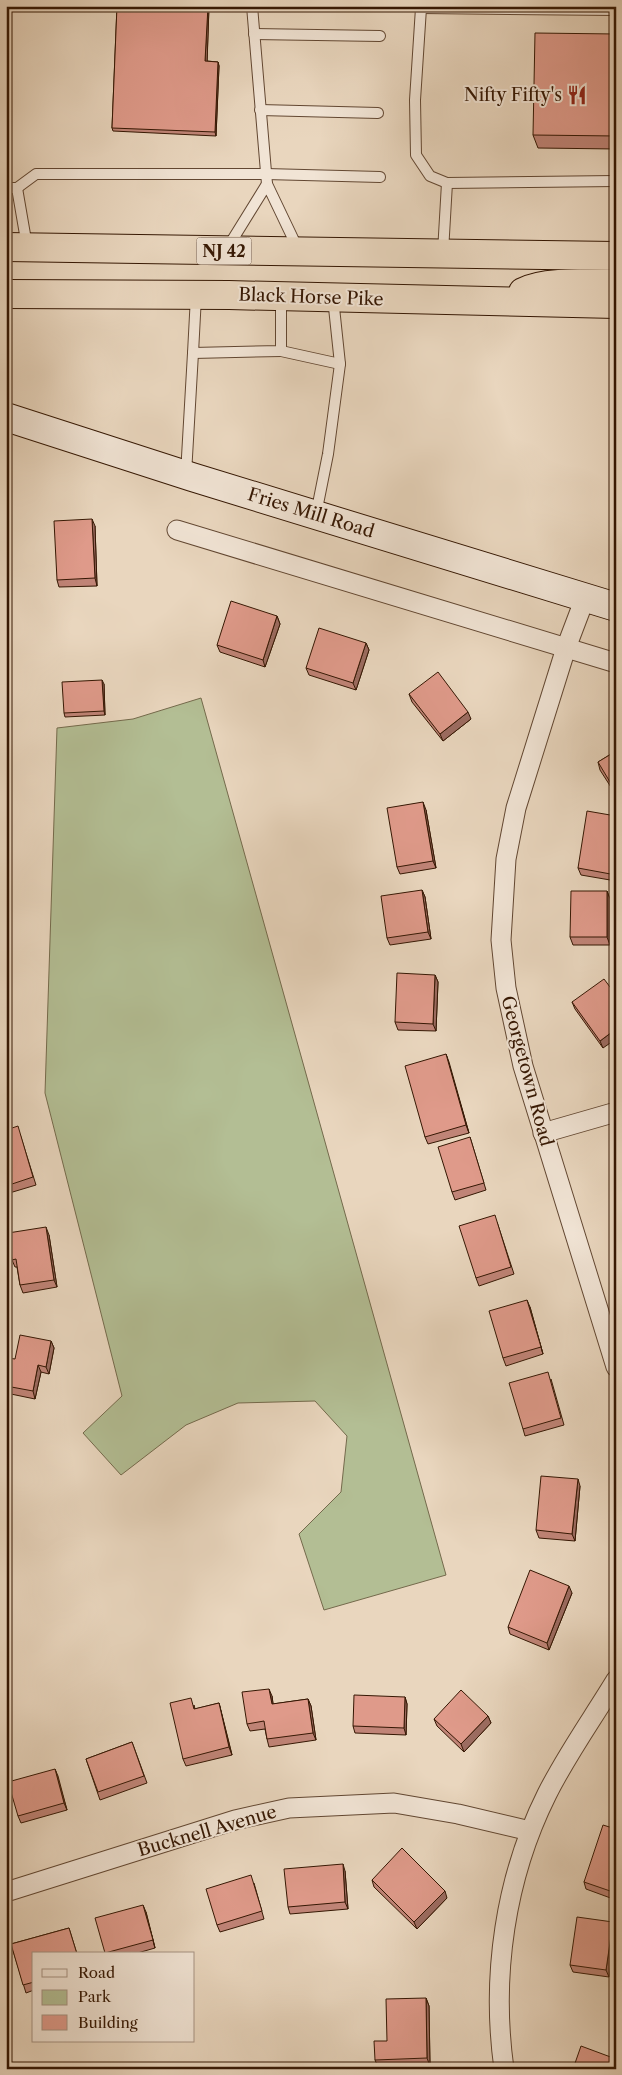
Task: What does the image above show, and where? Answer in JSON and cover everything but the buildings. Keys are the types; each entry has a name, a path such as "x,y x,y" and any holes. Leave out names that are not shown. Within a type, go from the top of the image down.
{"highway":[{"name":"NJ 42","path":"17,247 616,256"},
{"path":"505,302 529,288 567,283 616,284"},
{"name":"Black Horse Pike","path":"6,294 196,294 616,304"}],"main road":[{"name":"Fries Mill Road","path":"6,417 186,475 616,606"}],"street":[{"path":"177,530 616,663"},
{"name":"Georgetown Road","path":"585,598 566,648 516,808 507,850 501,916 502,960 510,1015 522,1066 616,1367"},
{"path":"543,1133 616,1112"},
{"path":"504,2069 500,2003 507,1912 517,1868 530,1831 548,1794 616,1680"},
{"name":"Bucknell Avenue","path":"6,1892 235,1820 289,1808 394,1803 458,1814 530,1831"}],"lane":[{"path":"252,6 266,179 299,252"},
{"path":"616,10 421,7 416,100 416,155 430,176 447,183 616,181"},
{"path":"254,34 380,36"},
{"path":"260,110 378,113"},
{"path":"17,247 11,188 36,174 266,179 380,177"},
{"path":"226,251 266,179"},
{"path":"443,252 447,183"},
{"path":"186,475 196,294"},
{"path":"280,296 280,351"},
{"path":"316,515 328,454 340,364 333,298"},
{"path":"193,352 280,351 340,364"}],"green space":[{"path":"201,698 446,1575 324,1610 299,1534 341,1492 347,1436 315,1401 238,1403 186,1425 121,1475 83,1433 122,1396 45,1093 57,728 133,719"}],"place":[{"name":"Nifty Fifty's","path":"577,95"}]}
